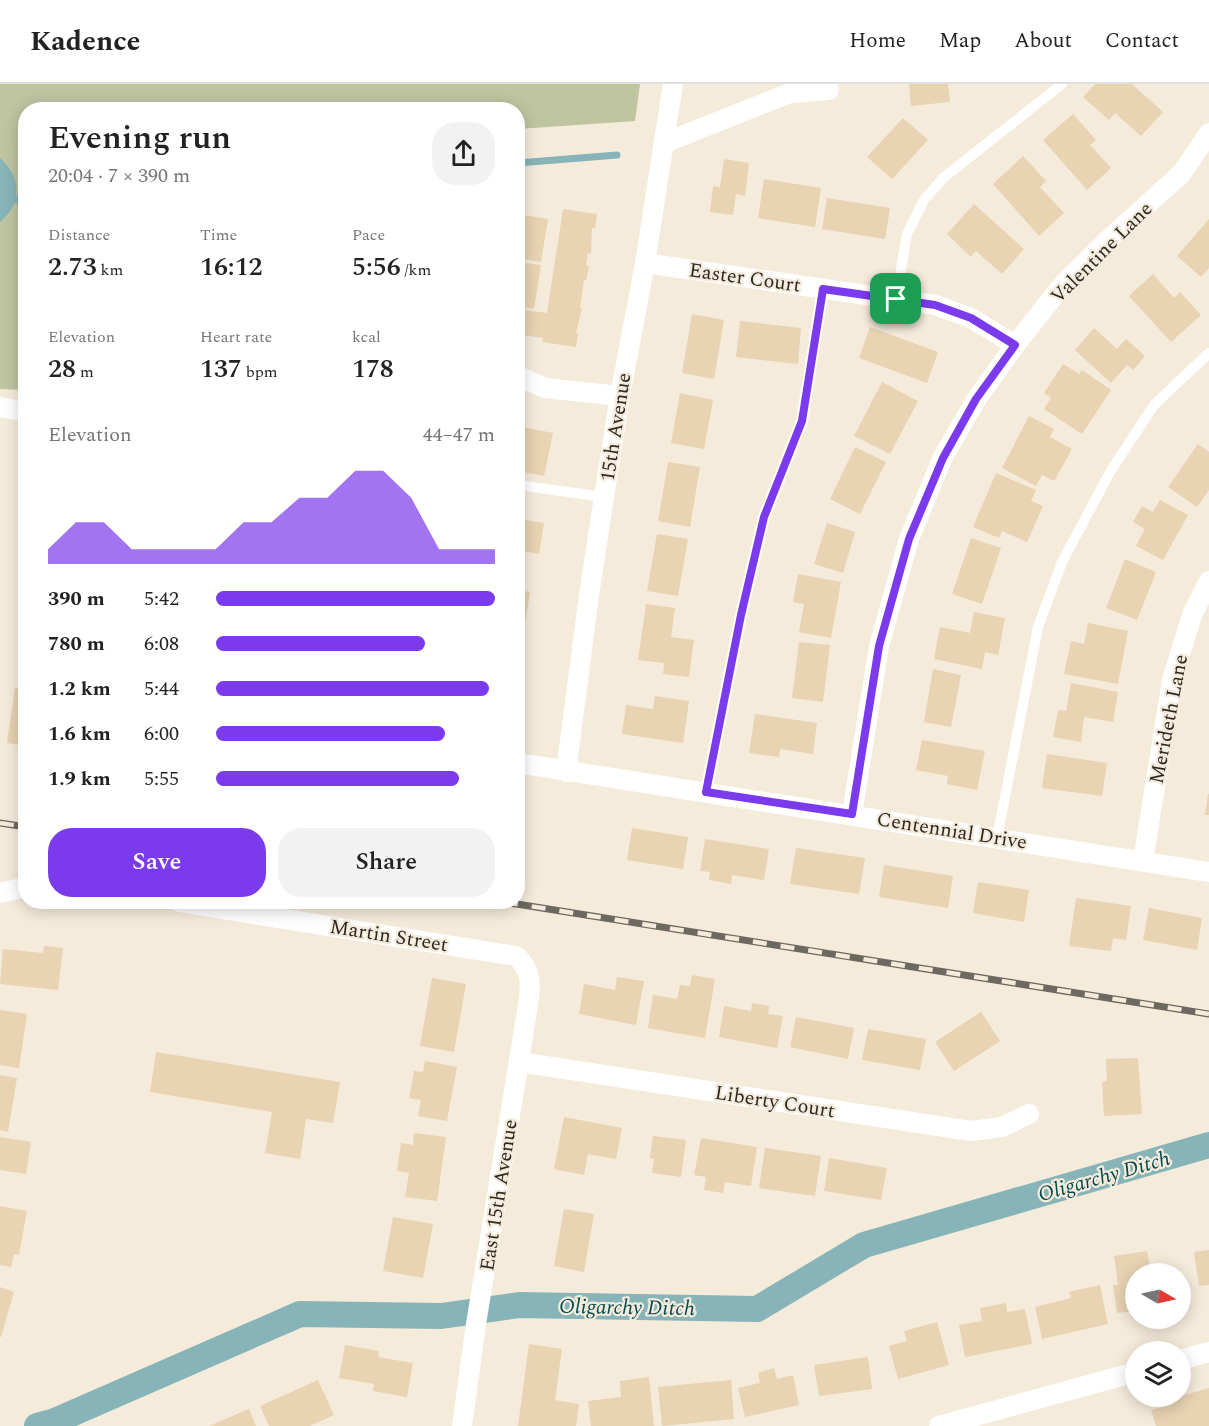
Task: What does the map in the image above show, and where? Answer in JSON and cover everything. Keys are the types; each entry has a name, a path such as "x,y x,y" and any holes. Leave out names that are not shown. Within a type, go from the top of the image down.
{"street":[{"name":"15th Avenue","path":"566,772 604,497 645,263 673,84"},
{"path":"664,142 790,93 829,90"},
{"name":"Valentine Lane","path":"852,814 879,646 909,539 943,458 976,399 1065,282 1182,173 1209,132"},
{"name":"Easter Court","path":"645,263 935,305 971,318 1015,345"},
{"path":"525,379 545,388 620,396"},
{"path":"0,407 18,410"},
{"name":"Merideth Lane","path":"1143,861 1172,680 1192,615 1209,581"},
{"name":"Centennial Drive","path":"525,764 1209,872"},
{"path":"0,893 18,889"},
{"name":"Martin Street","path":"222,909 516,956 525,964"},
{"name":"East 15th Avenue","path":"462,1426 531,981 525,964"},
{"name":"Liberty Court","path":"519,1062 971,1131 1002,1127 1029,1113"},
{"path":"1191,1357 1209,1352"},
{"path":"939,1426 1001,1418 1125,1376"}],"lane":[{"path":"896,299 907,234 924,200 943,178 1062,84"},
{"path":"706,792 741,615 764,517 802,421 823,289"},
{"path":"997,838 1038,627 1062,562 1110,472 1154,405 1209,353"},
{"path":"525,486 604,497"}],"green space":[{"path":"0,84 640,84 635,121 525,129 525,102 18,102 18,390 0,389"}],"water":[{"path":"0,158 12,173 16,190 12,207 0,222"}],"building":[{"path":"909,84 948,84 950,102 911,106"},
{"path":"1095,84 1132,84 1163,112 1141,136 1115,113 1109,120 1083,97"},
{"path":"1073,114 1096,140 1090,145 1111,168 1087,190 1043,140"},
{"path":"903,118 928,140 892,179 867,157"},
{"path":"1023,156 1046,181 1040,187 1064,213 1039,236 993,184"},
{"path":"724,159 749,163 745,196 736,194 733,215 710,212 713,186 720,187"},
{"path":"764,179 821,188 815,227 758,218"},
{"path":"827,198 890,208 885,239 822,229"},
{"path":"974,204 1024,249 1002,274 976,251 971,257 947,234"},
{"path":"563,209 597,214 595,228 592,228 591,254 588,253 586,265 589,266 586,281 584,280 576,347 542,342 543,338 525,335 526,310 547,313"},
{"path":"525,215 548,219 541,262 525,259"},
{"path":"1209,219 1209,268 1201,277 1177,256"},
{"path":"525,263 541,265 534,309 525,307"},
{"path":"1153,274 1174,298 1180,292 1201,315 1171,342 1129,296"},
{"path":"692,314 724,320 714,379 682,373"},
{"path":"740,321 801,328 798,364 736,357"},
{"path":"870,327 938,352 927,383 859,358"},
{"path":"1094,328 1117,349 1126,339 1145,356 1133,370 1127,365 1111,383 1075,350"},
{"path":"1063,364 1079,374 1082,370 1111,390 1082,434 1044,409 1051,398 1044,393"},
{"path":"882,382 918,401 890,454 854,436"},
{"path":"680,393 713,400 704,449 671,443"},
{"path":"1029,416 1054,429 1050,437 1072,449 1054,481 1042,475 1036,486 1002,468"},
{"path":"525,427 553,433 544,476 525,472"},
{"path":"1198,444 1209,452 1209,490 1197,507 1168,487"},
{"path":"855,447 886,462 860,514 830,499"},
{"path":"668,462 700,467 690,527 658,521"},
{"path":"996,473 1036,490 1031,501 1043,506 1027,542 1002,531 999,538 973,527"},
{"path":"1160,500 1188,515 1163,560 1136,546 1145,529 1133,522 1142,506 1153,512"},
{"path":"525,520 544,523 539,554 525,551"},
{"path":"827,523 855,532 843,573 814,564"},
{"path":"657,534 688,539 678,596 647,591"},
{"path":"971,538 1001,548 982,604 952,594"},
{"path":"1125,559 1156,572 1137,620 1106,608"},
{"path":"798,574 841,582 831,638 799,632 804,604 793,602"},
{"path":"525,591 530,592 525,623"},
{"path":"646,604 675,608 671,637 694,640 689,677 663,674 664,663 638,660"},
{"path":"974,612 1005,618 998,655 985,652 982,669 934,659 940,627 970,633"},
{"path":"1088,623 1128,631 1118,684 1064,674 1071,641 1084,644"},
{"path":"799,642 830,645 823,702 792,698"},
{"path":"933,669 961,675 951,727 924,722"},
{"path":"1071,683 1118,692 1113,722 1084,717 1081,742 1053,737 1058,710 1066,711"},
{"path":"15,688 18,689 18,745 7,743"},
{"path":"655,696 689,701 683,743 622,734 626,705 653,709"},
{"path":"755,714 817,723 813,754 780,749 779,757 749,753"},
{"path":"922,740 985,751 977,790 947,784 948,776 916,770"},
{"path":"1047,754 1107,763 1102,796 1042,788"},
{"path":"1208,794 1209,815 1205,815"},
{"path":"632,828 688,837 683,869 627,860"},
{"path":"705,839 769,849 764,880 732,875 731,884 709,880 710,872 700,871"},
{"path":"796,848 865,858 859,894 790,884"},
{"path":"884,865 953,876 948,908 879,897"},
{"path":"978,882 1029,890 1024,922 973,913"},
{"path":"1076,898 1131,906 1126,940 1113,938 1111,951 1069,946"},
{"path":"1149,908 1202,918 1197,950 1143,940"},
{"path":"44,946 63,948 58,990 0,984 3,949 43,953"},
{"path":"692,975 715,979 705,1038 648,1028 653,995 677,999 680,985 690,986"},
{"path":"617,977 644,981 636,1025 579,1014 584,984 615,990"},
{"path":"432,978 466,984 454,1052 420,1046"},
{"path":"752,1003 769,1006 768,1014 783,1016 777,1048 719,1037 724,1006 751,1011"},
{"path":"0,1010 27,1014 19,1068 0,1065"},
{"path":"981,1012 1000,1041 954,1071 935,1042"},
{"path":"796,1017 854,1028 848,1059 790,1047"},
{"path":"868,1029 926,1039 920,1070 862,1060"},
{"path":"156,1052 340,1082 333,1123 306,1119 300,1159 265,1153 272,1112 150,1092"},
{"path":"1138,1058 1142,1114 1104,1116 1102,1082 1107,1081 1106,1059"},
{"path":"425,1061 457,1067 447,1121 418,1116 421,1100 409,1098 414,1071 423,1072"},
{"path":"0,1075 17,1078 8,1132 0,1130"},
{"path":"564,1117 622,1128 616,1159 588,1154 584,1175 554,1169"},
{"path":"414,1133 446,1137 437,1201 405,1197 409,1173 397,1171 401,1143 413,1145"},
{"path":"653,1136 686,1140 681,1177 652,1173 654,1159 650,1158"},
{"path":"0,1137 31,1142 26,1174 0,1170"},
{"path":"701,1138 757,1147 751,1186 725,1182 723,1193 704,1190 706,1177 694,1175"},
{"path":"765,1148 821,1156 815,1196 759,1188"},
{"path":"829,1158 887,1168 881,1200 824,1191"},
{"path":"0,1206 27,1211 19,1255 14,1254 11,1267 0,1265"},
{"path":"564,1209 594,1214 584,1272 554,1266"},
{"path":"393,1217 433,1224 423,1278 383,1271"},
{"path":"1209,1250 1209,1285 1199,1286 1194,1252"},
{"path":"1147,1251 1149,1263 1125,1263 1125,1312 1117,1313 1113,1285 1118,1285 1114,1256"},
{"path":"1100,1285 1108,1324 1042,1339 1035,1307 1071,1298 1069,1292"},
{"path":"0,1287 14,1292 1,1337 0,1337"},
{"path":"1006,1303 1007,1312 1025,1309 1032,1344 965,1357 959,1325 982,1321 980,1308"},
{"path":"937,1322 949,1365 898,1379 889,1346 907,1341 904,1331"},
{"path":"529,1344 562,1349 555,1400 579,1404 576,1426 518,1426"},
{"path":"345,1345 379,1351 378,1357 413,1363 407,1397 373,1391 374,1384 339,1378"},
{"path":"868,1357 872,1389 819,1396 814,1365"},
{"path":"774,1368 777,1379 793,1375 799,1405 745,1417 738,1388 760,1383 758,1373"},
{"path":"649,1377 654,1426 591,1426 588,1401 621,1397 620,1381"},
{"path":"318,1380 334,1415 310,1426 269,1426 260,1406"},
{"path":"731,1380 734,1419 662,1426 658,1387"},
{"path":"1209,1388 1209,1426 1156,1426 1151,1410 1162,1407 1191,1407 1191,1393"},
{"path":"249,1409 256,1426 209,1426 218,1422"}],"waterway":[{"path":"525,162 617,155"},
{"name":"Oligarchy Ditch","path":"37,1426 55,1421 300,1314 441,1316 519,1305 757,1309 864,1245 1209,1145"}],"railway":[{"path":"0,823 18,826"},
{"path":"525,905 1209,1014"}],"route":[{"path":"823,289 896,299 935,305 971,318 1015,345 976,399 943,458 909,539 879,646 852,814 706,792 741,615 764,517 802,421 823,289"}]}
